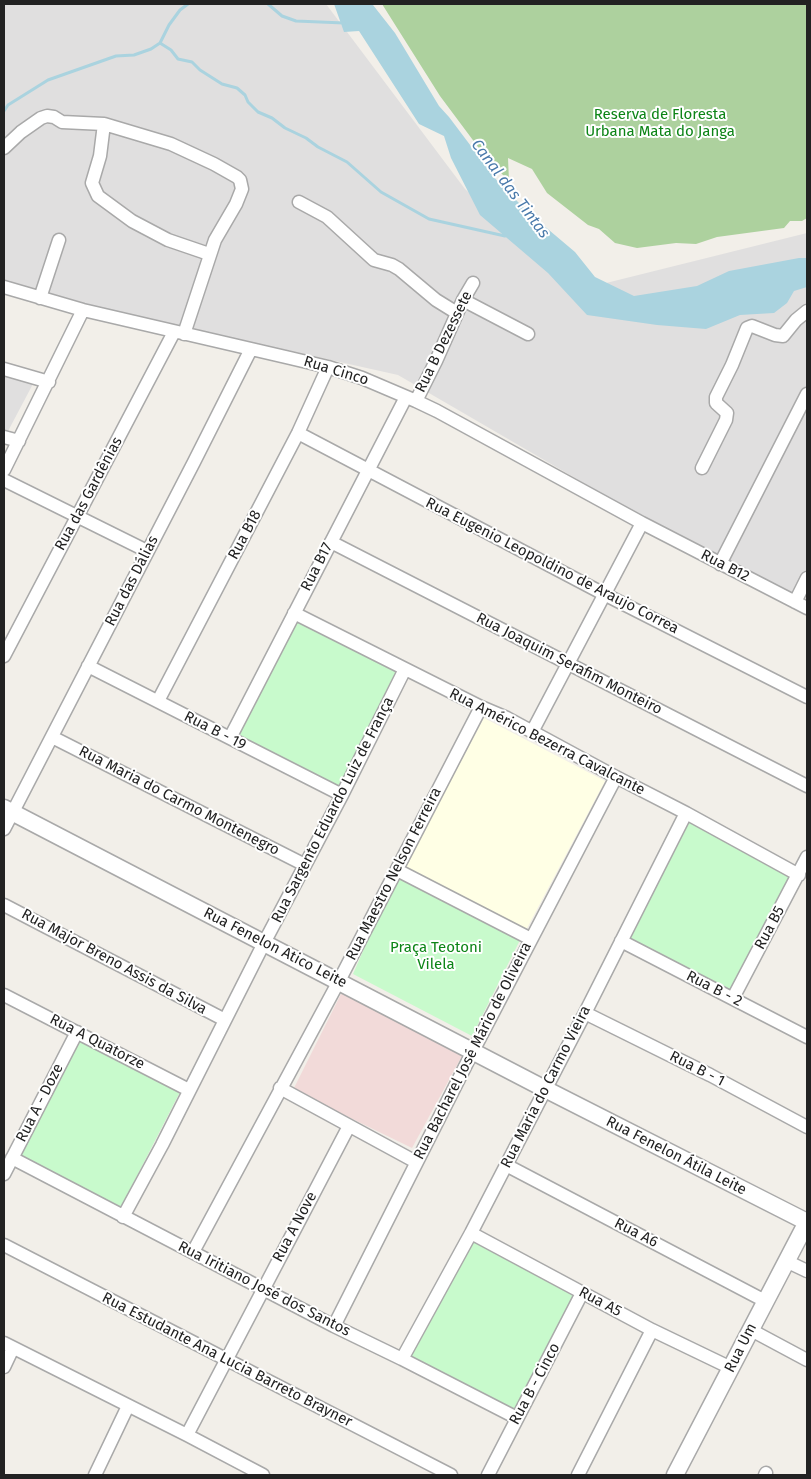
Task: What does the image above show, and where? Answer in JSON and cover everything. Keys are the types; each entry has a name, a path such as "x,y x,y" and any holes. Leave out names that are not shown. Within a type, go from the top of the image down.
{"street":[{"path":"4,148 21,132 47,116 54,117 62,122 104,124 100,156 92,182 98,196 132,221 168,240 209,254"},
{"name":"Rua das Gardênias","path":"4,656 77,515 179,333 209,254 242,189 240,180 237,177 214,164 171,144 104,124"},
{"path":"299,202 327,217 374,260 392,265 436,300 457,313"},
{"path":"40,298 59,240"},
{"name":"Rua B Dezessete","path":"411,399 436,360 463,300 473,283"},
{"name":"Rua Cinco","path":"4,288 83,310 328,367 362,378 411,399 642,523"},
{"path":"463,300 528,334"},
{"path":"4,470 83,310"},
{"path":"702,468 726,420 727,412 716,404 716,397 747,328 752,326 782,336 807,311"},
{"name":"Rua das Dálias","path":"4,829 8,810 52,737 251,349"},
{"name":"Rua B18","path":"158,701 298,433 328,367"},
{"path":"4,368 49,382"},
{"path":"720,564 807,394"},
{"name":"Rua B17","path":"230,738 366,470 411,399"},
{"name":"Rua Eugenio Leopoldino de Araujo Correa","path":"298,433 604,594 807,697"},
{"path":"4,437 19,441"},
{"path":"4,480 147,551"},
{"path":"532,732 642,523"},
{"name":"Rua B12","path":"642,523 807,608"},
{"name":"Rua Joaquim Serafim Monteiro","path":"331,542 807,786"},
{"path":"795,602 807,578"},
{"name":"Rua Américo Bezerra Cavalcante","path":"294,613 532,732 616,778 686,813 798,875"},
{"name":"Rua B - 19","path":"88,666 342,795"},
{"name":"Rua Sargento Eduardo Luiz de França","path":"123,1217 162,1146 264,942 406,669"},
{"name":"Rua Maestro Nelson Ferreira","path":"192,1252 339,981 481,707"},
{"name":"Rua Maria do Carmo Montenegro","path":"52,737 305,864"},
{"name":"Rua Bacharel José Mário de Oliveira","path":"334,1326 473,1051 616,778"},
{"name":"Rua Fenelon Atico Leite","path":"8,810 545,1089"},
{"name":"Rua Maria do Carmo Vieira","path":"402,1359 471,1233 686,813"},
{"name":"Rua B5","path":"733,998 807,857"},
{"path":"397,870 531,939"},
{"name":"Rua Major Breno Assis da Silva","path":"4,905 225,1020"},
{"name":"Rua B - 2","path":"621,941 806,1034"},
{"name":"Rua A Quatorze","path":"4,997 77,1032 189,1090"},
{"name":"Rua B - 1","path":"585,1013 710,1075 807,1127"},
{"name":"Rua A - Doze","path":"4,1174 77,1032"},
{"path":"280,1088 416,1162"},
{"name":"Rua Fenelon Átila Leite","path":"545,1089 807,1221"},
{"name":"Rua A Nove","path":"188,1435 348,1126"},
{"name":"Rua Iritiano José dos Santos","path":"12,1158 334,1326 517,1418"},
{"name":"Rua A6","path":"506,1164 765,1302"},
{"name":"Rua Um","path":"675,1475 807,1221"},
{"name":"Rua A5","path":"471,1233 652,1330 731,1368"},
{"name":"Rua Estudante Ana Lucia Barreto Brayner","path":"4,1245 451,1475"},
{"path":"786,1261 807,1271"},
{"name":"Rua B - Cinco","path":"488,1475 582,1293"},
{"path":"578,1475 652,1330"},
{"path":"750,1330 807,1360"},
{"path":"4,1367 9,1345 188,1435 239,1470 263,1475"},
{"path":"95,1475 128,1406"}],"shaded area":[{"path":"4,4 326,4 465,189 551,267 570,292 807,233 807,583 797,607 398,375 4,287"},
{"path":"4,374 34,382 7,433 4,432"},
{"path":"484,718 605,781 526,930 405,867"},
{"path":"343,990 463,1054 412,1148 293,1090"}],"green space":[{"name":"Reserva de Floresta Urbana Mata do Janga","path":"382,4 807,4 807,218 802,221 790,221 784,228 717,237 696,244 676,243 637,248 615,243 599,229 588,225 547,193 532,169 508,158 509,181 487,159 440,96"},
{"path":"298,615 399,671 339,788 236,734"},
{"path":"687,817 793,872 733,991 629,938"},
{"name":"Praça Teotoni Vilela","path":"396,875 521,938 472,1036 353,974"},
{"path":"79,1035 181,1090 120,1209 18,1155"},
{"path":"471,1236 577,1290 515,1411 409,1357"}],"water":[{"path":"334,4 373,5 395,33 439,106 498,182 530,214 575,252 595,277 634,296 697,286 729,271 807,258 807,287 794,291 787,303 774,313 740,315 706,329 657,325 587,315 548,273 480,215 451,158 444,136 419,124 359,31 344,32"}],"waterway":[{"path":"160,43 169,25 180,10 188,4"},
{"path":"268,4 282,16 296,21 344,23"},
{"path":"4,111 8,105 48,80 116,56 134,55 151,49 160,43 171,50 178,59 192,62 200,70 222,84 237,88 258,112 272,118 285,128 347,162 381,192 429,219 505,236"}],"water label":[{"name":"Canal das Tintas","path":"510,189"}]}
